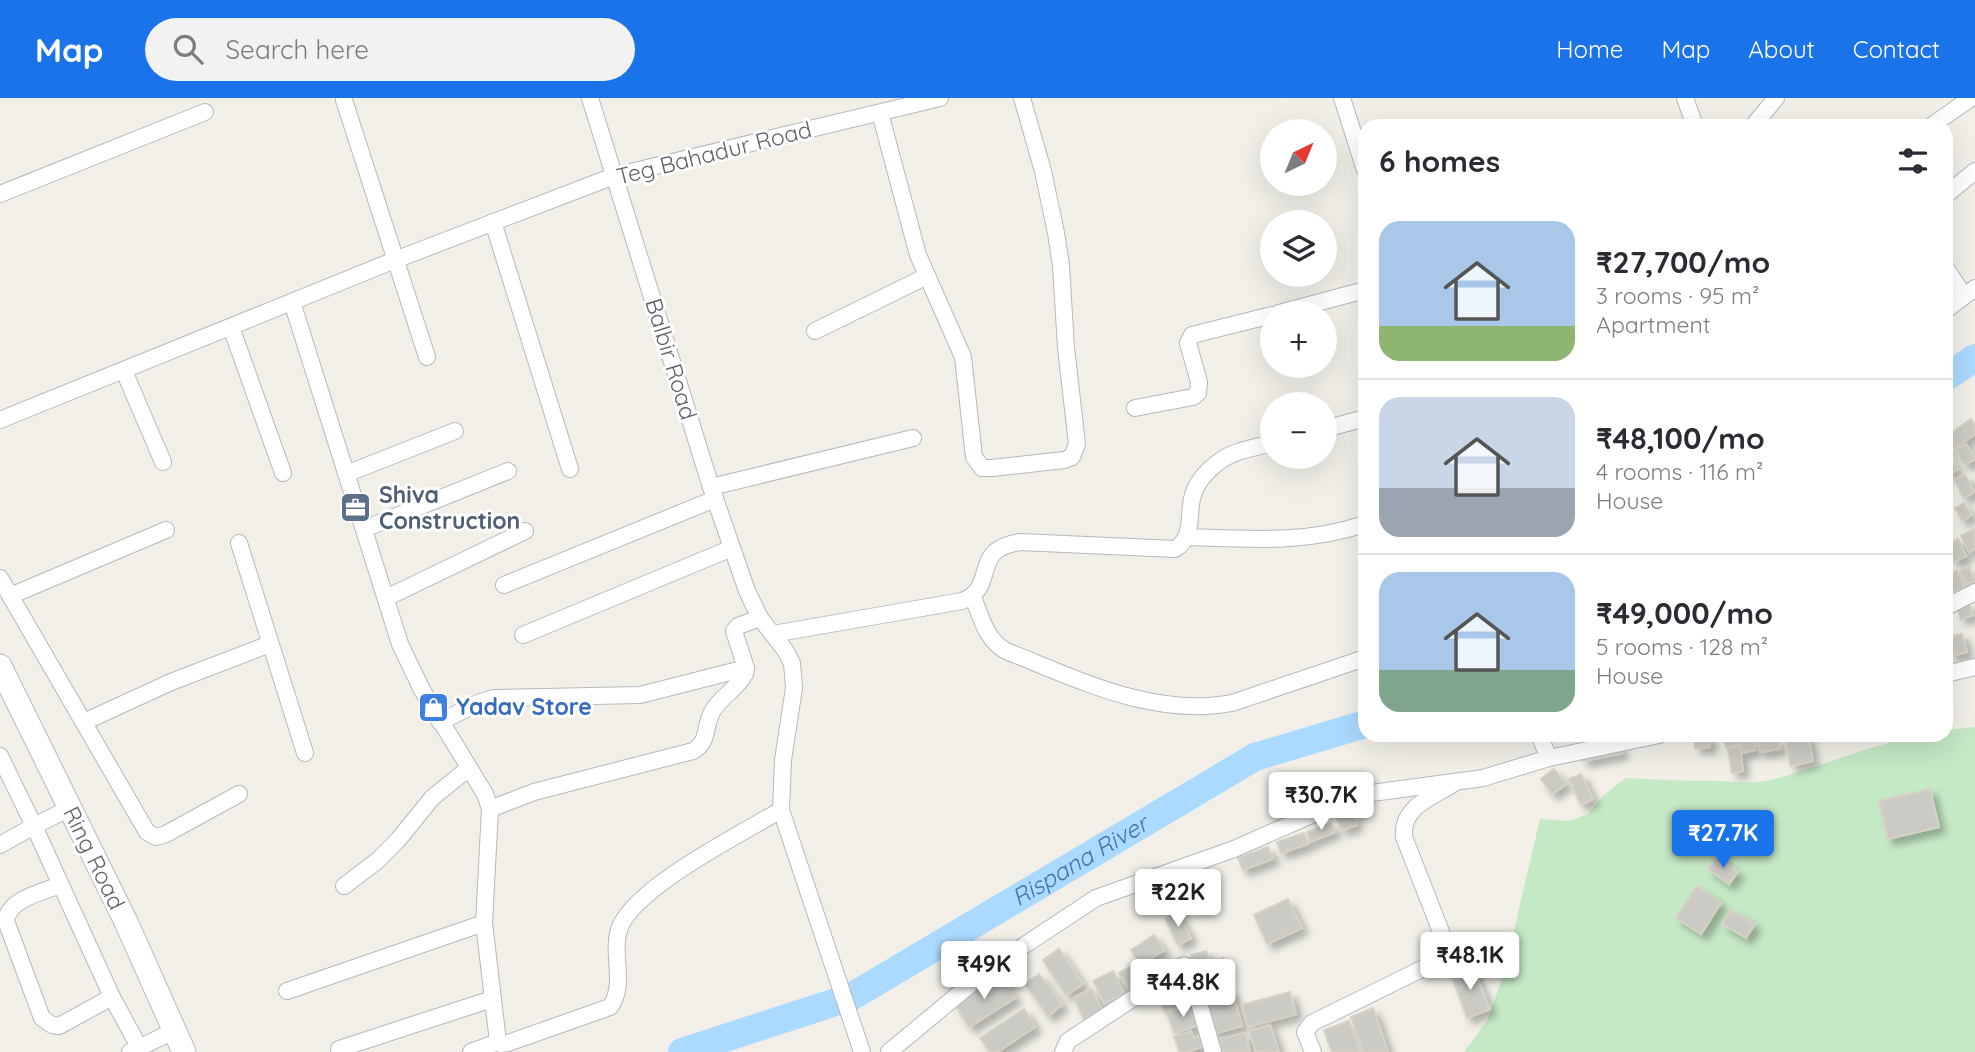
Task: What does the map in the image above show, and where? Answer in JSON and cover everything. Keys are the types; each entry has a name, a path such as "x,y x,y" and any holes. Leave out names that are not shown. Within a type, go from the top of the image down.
{"street":[{"name":"Balbir Road","path":"590,98 732,548 760,618 785,650 794,675 782,770 781,810 862,1052"},
{"name":"Teg Bahadur Road","path":"0,420 395,260 614,176 940,98"},
{"path":"880,113 926,276 950,324 962,357 967,377 974,457 982,468 992,468 1072,457 1077,444 1066,348 1061,265 1043,171 1022,98"},
{"path":"1342,98 1358,148"},
{"path":"1685,98 1691,119"},
{"path":"1760,119 1776,98"},
{"path":"1941,119 1971,98"},
{"path":"344,100 427,357"},
{"path":"0,194 205,112"},
{"path":"1953,189 1975,171"},
{"path":"493,222 570,470"},
{"path":"1953,275 1970,292 1953,305"},
{"path":"815,331 926,276"},
{"path":"1324,301 1358,292"},
{"path":"292,302 410,666 440,722 485,794 491,809 484,923 497,1040 501,1044 508,1044 610,1007 618,992 619,930 637,902 670,877 781,810"},
{"path":"1135,408 1193,397 1198,393 1199,382 1188,343 1192,335 1260,318"},
{"path":"231,327 283,473"},
{"path":"124,371 163,462"},
{"path":"1337,426 1358,420"},
{"path":"346,474 454,431"},
{"path":"504,585 713,493 913,438"},
{"path":"773,634 973,597 979,590 992,555 1007,544 1020,542 1165,550 1182,544 1188,537 1193,495 1199,482 1222,459 1260,446"},
{"path":"364,529 508,471"},
{"path":"1188,537 1289,540 1325,536 1358,526"},
{"path":"10,596 166,530"},
{"path":"386,598 525,531"},
{"path":"239,544 305,753"},
{"path":"523,635 732,548"},
{"path":"0,578 147,832 156,836 166,834 239,794"},
{"path":"1953,603 1975,592"},
{"path":"973,597 991,639 1006,651 1114,692 1179,708 1232,703 1358,660"},
{"path":"491,809 534,792 693,751 703,743 712,713 745,674 746,667 734,631 738,626 760,618"},
{"path":"83,722 171,682 270,644"},
{"name":"Ring Road","path":"0,666 127,924 179,1042"},
{"path":"440,722 494,698 640,695 746,667"},
{"path":"1953,672 1975,667"},
{"path":"1542,742 1549,758"},
{"path":"889,1052 990,968 1096,898 1234,849 1332,806 1372,793 1491,776 1549,758 1625,742"},
{"path":"0,756 135,1049 179,1042"},
{"path":"344,886 377,861 432,798 469,768"},
{"path":"1312,1052 1305,1032 1312,1023 1438,961 1447,953 1403,829 1406,817 1415,808 1458,781"},
{"path":"0,845 70,808"},
{"path":"60,885 17,904 7,914 6,921 43,1018 52,1025 59,1026 112,997"},
{"path":"288,991 484,923"},
{"path":"1063,1052 1068,1041 1184,965 1189,968 1213,1052"},
{"path":"339,1049 492,999"},
{"path":"471,1052 497,1040"}],"green space":[{"path":"1975,727 1975,1052 1464,1052 1488,1019 1504,973 1540,819 1570,821 1588,814 1604,795 1626,778 1760,782 1892,742 1953,742 1953,729"}],"building":[{"path":"1971,419 1975,425 1975,434 1953,450 1953,432"},
{"path":"1966,444 1975,459 1965,465 1955,450"},
{"path":"1965,475 1974,492 1964,498 1955,480"},
{"path":"1964,503 1971,515 1963,521 1955,508"},
{"path":"1974,529 1975,549 1969,552 1961,536"},
{"path":"1958,539 1966,556 1954,562 1953,560 1953,542"},
{"path":"1969,567 1975,581 1966,585 1960,571"},
{"path":"1957,570 1964,587 1953,592 1953,572"},
{"path":"1969,603 1973,615 1961,619 1957,607"},
{"path":"1962,634 1967,652 1953,656 1953,636"},
{"path":"1695,742 1710,742 1710,747 1695,748"},
{"path":"1725,742 1754,742 1756,750 1742,753 1740,744 1726,747"},
{"path":"1758,742 1779,742 1780,749 1760,752"},
{"path":"1786,742 1809,742 1813,761 1791,766"},
{"path":"1621,745 1622,753 1583,761 1581,753"},
{"path":"1740,747 1743,771 1732,773 1728,749"},
{"path":"1554,769 1566,784 1552,794 1541,779"},
{"path":"1581,774 1593,799 1581,805 1569,779"},
{"path":"1930,789 1939,827 1888,839 1879,801"},
{"path":"1353,813 1357,825 1342,830 1337,819"},
{"path":"1331,823 1335,832 1310,842 1307,832"},
{"path":"1304,833 1308,844 1281,853 1277,842"},
{"path":"1268,847 1273,859 1243,870 1238,858"},
{"path":"1716,856 1738,872 1729,884 1708,869"},
{"path":"1697,886 1721,903 1701,934 1676,918"},
{"path":"1288,899 1302,928 1267,944 1254,915"},
{"path":"1731,910 1755,924 1746,938 1722,924"},
{"path":"1177,912 1191,938 1178,945 1165,919"},
{"path":"1154,935 1164,950 1140,965 1131,950"},
{"path":"1059,949 1083,984 1066,995 1043,960"},
{"path":"1206,951 1209,962 1223,958 1226,971 1198,978 1191,955"},
{"path":"1136,963 1146,980 1129,990 1119,973"},
{"path":"1472,965 1490,1009 1467,1018 1451,974"},
{"path":"1184,970 1196,1000 1165,1012 1156,988"},
{"path":"1113,971 1124,994 1104,1003 1093,981"},
{"path":"1039,974 1062,1005 1048,1016 1025,984"},
{"path":"1000,975 1015,998 969,1027 954,1003"},
{"path":"1092,989 1102,1010 1084,1019 1074,998"},
{"path":"1232,991 1242,1026 1212,1034 1202,999"},
{"path":"1290,992 1296,1014 1248,1027 1242,1005"},
{"path":"1192,1005 1199,1025 1174,1033 1167,1013"},
{"path":"1373,1008 1388,1052 1364,1052 1351,1017"},
{"path":"1024,1009 1035,1027 997,1052 990,1052 980,1038"},
{"path":"1349,1021 1361,1052 1332,1052 1324,1030"},
{"path":"1270,1025 1279,1052 1256,1052 1249,1031"},
{"path":"1191,1031 1194,1038 1201,1036 1205,1046 1180,1052 1174,1037"},
{"path":"1245,1033 1250,1052 1220,1052 1217,1040"}],"waterway":[{"name":"Rispana River","path":"1953,372 1975,358"},
{"name":"Rispana River","path":"682,1052 851,997 1255,757 1358,726"}],"place":[{"name":"Shiva Construction","path":"356,508"},
{"name":"Yadav Store","path":"433,707"}]}
